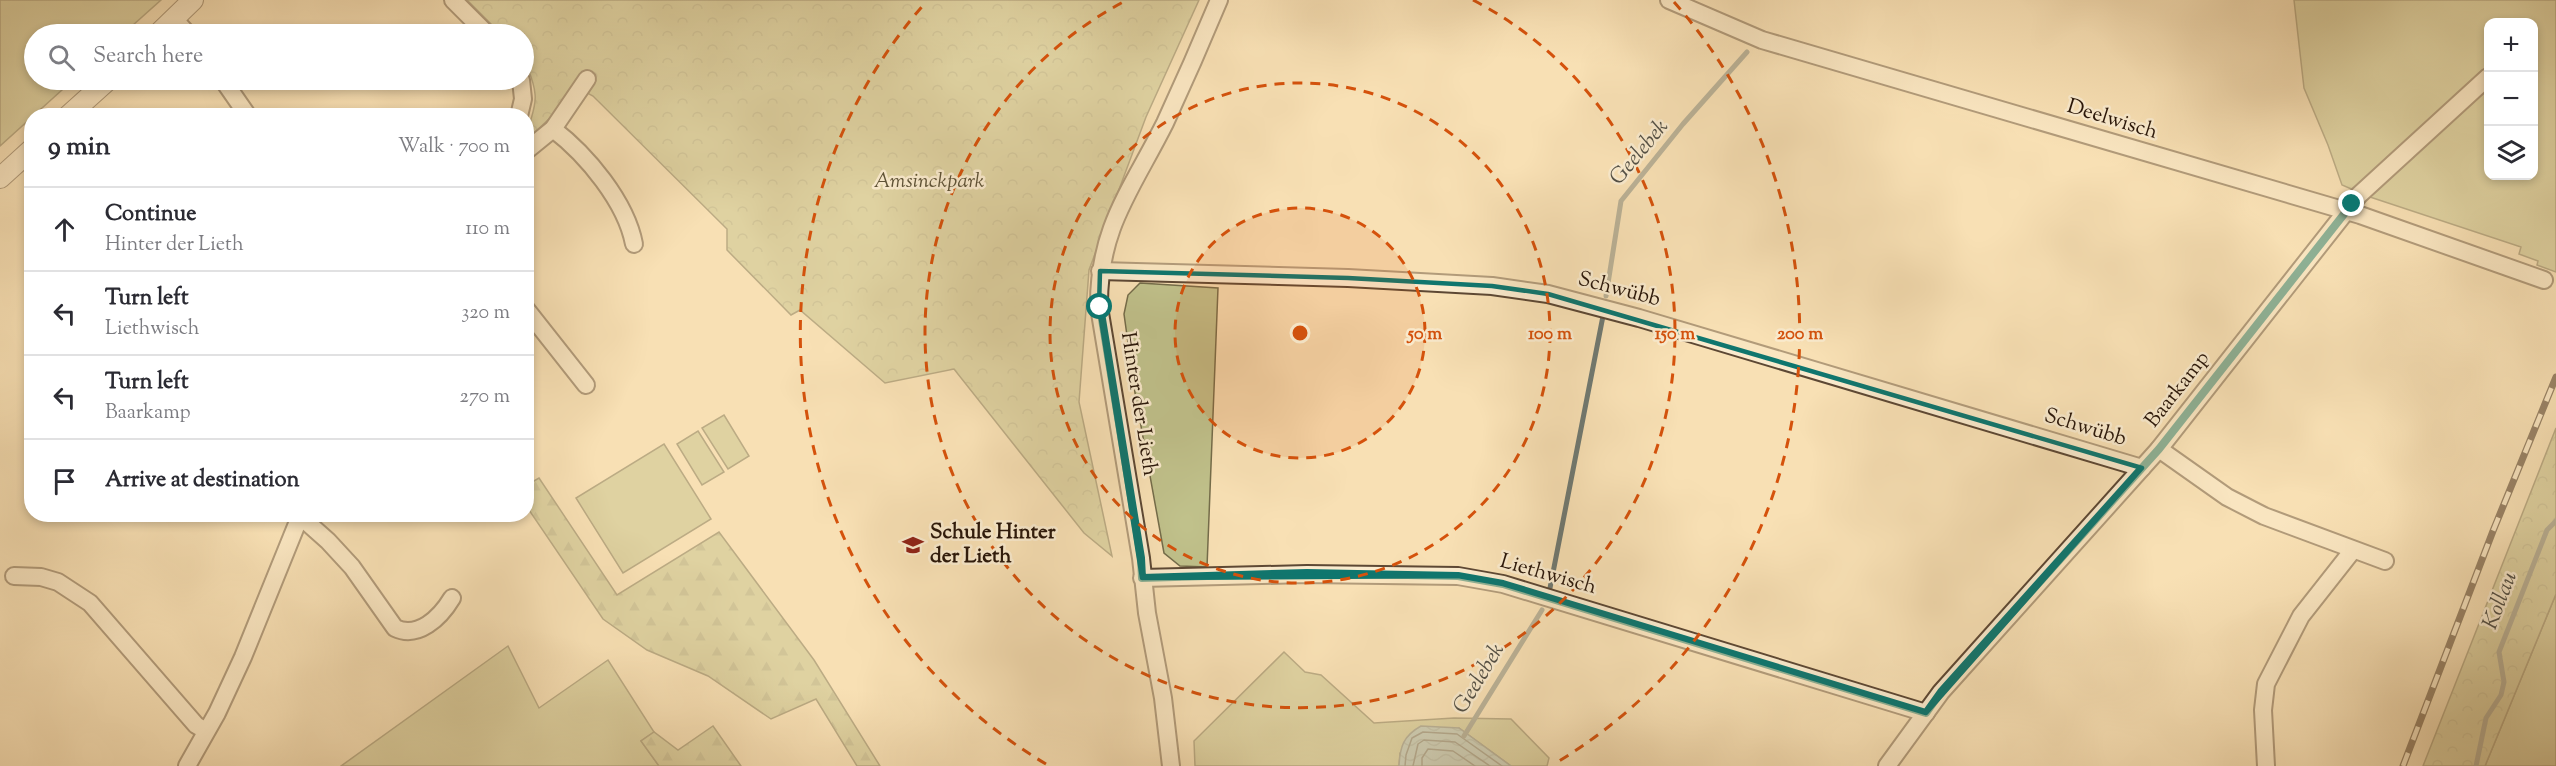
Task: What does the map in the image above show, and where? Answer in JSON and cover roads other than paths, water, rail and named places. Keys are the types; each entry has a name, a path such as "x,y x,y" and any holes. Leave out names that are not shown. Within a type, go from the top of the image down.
{"street":[{"path":"169,24 193,0"},
{"path":"453,0 477,24"},
{"name":"Hinter der Lieth","path":"1171,766 1163,698 1101,318 1100,271 1104,249 1117,213 1164,124 1219,0"},
{"name":"Deelwisch","path":"1669,0 1762,40 2346,211 2544,280"},
{"path":"174,19 179,24"},
{"path":"534,145 553,129 587,79"},
{"name":"Baarkamp","path":"1887,766 1941,692 2159,449 2346,211 2369,185 2484,81"},
{"path":"77,108 97,90"},
{"path":"230,90 242,108"},
{"path":"521,108 522,90"},
{"path":"553,129 585,157 597,174 626,217 634,244"},
{"path":"0,178 24,156"},
{"name":"Schwübb","path":"1100,271 1348,278 1492,286 1548,294 1639,318 2142,468"},
{"path":"534,319 586,384"},
{"path":"2159,449 2227,497 2264,516 2385,561"},
{"path":"187,766 217,713 243,657 299,522"},
{"path":"307,522 351,567 395,628 403,632 418,631 437,617 452,598"},
{"path":"2266,766 2264,710 2266,684 2301,616 2353,550"},
{"name":"Liethwisch","path":"1142,578 1307,573 1458,576 1503,584 1926,713"},
{"path":"14,576 41,577 58,582 90,603 196,725 206,731"}],"water":[{"path":"1421,726 1459,728 1511,766 1399,766 1400,753 1406,738"}],"waterway":[{"name":"Geelebek","path":"1606,296 1621,201 1683,124 1747,52"},
{"name":"Geelebek","path":"1550,588 1603,316"},
{"name":"Kollau","path":"2476,766 2486,718 2501,695 2504,682 2499,652 2547,530 2556,521"},
{"name":"Geelebek","path":"1464,736 1542,610"}],"railway":[{"path":"2403,766 2493,531 2556,377"}],"place":[{"name":"Schule Hinter der Lieth","path":"913,545"}],"park label":[{"name":"Amsinckpark","path":"929,182"}]}
